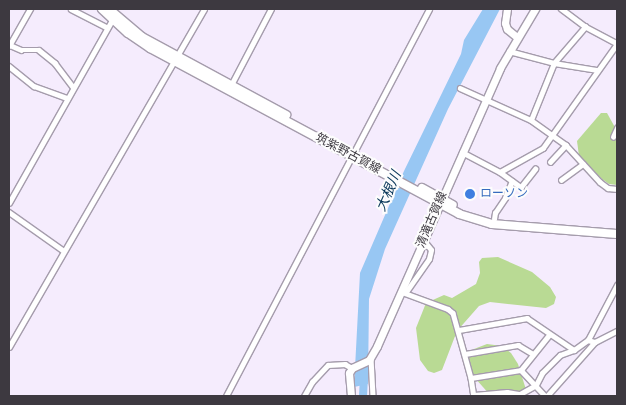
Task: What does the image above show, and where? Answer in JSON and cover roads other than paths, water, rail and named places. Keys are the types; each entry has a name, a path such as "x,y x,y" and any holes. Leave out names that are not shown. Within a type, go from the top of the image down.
{"main road":[{"name":"筑紫野古賀線","path":"102,9 112,20 139,41 399,178 472,219 492,224 617,234"},
{"name":"筑紫野古賀線","path":"110,9 142,37 175,59"},
{"path":"507,9 505,23 507,29 517,37"},
{"name":"清滝古賀線","path":"370,359 404,292 423,240 509,51 535,9"},
{"name":"筑紫野古賀線","path":"440,201 473,214 494,219 617,229"},
{"path":"351,396 349,372 353,367 370,359"}],"street":[{"path":"30,9 9,46 21,50 39,50 55,62 73,87"},
{"path":"72,9 106,27"},
{"path":"9,347 204,9"},
{"path":"230,88 272,9"},
{"path":"226,396 429,9"},
{"path":"500,172 543,148 617,44 584,27 561,9"},
{"path":"9,204 106,27 112,20"},
{"path":"531,120 554,63 584,27"},
{"path":"509,51 554,63 597,70"},
{"path":"9,66 34,86 67,98"},
{"path":"460,88 531,120 566,145 600,182 608,188 617,189"},
{"path":"613,137 617,128"},
{"path":"550,162 566,145"},
{"path":"462,152 500,172 521,187 535,169"},
{"path":"561,180 583,164"},
{"path":"494,219 495,213 505,198 512,181"},
{"path":"9,212 64,250"},
{"path":"423,240 430,250 429,259 404,292 448,309 453,313 459,330 474,396 507,392 520,394 536,385 542,373 556,358 574,350 588,340 617,285"},
{"path":"459,330 527,318 549,335 574,350"},
{"path":"521,370 546,396 595,342 616,332"},
{"path":"471,378 521,370 549,335"},
{"path":"588,340 595,342"},
{"path":"465,354 518,345 533,354"},
{"path":"370,359 372,396"},
{"path":"304,396 312,382 328,365 345,364 353,367"}],"water":[{"path":"483,9 500,9 448,109 385,249 369,299 368,384 354,387 360,273 404,171 461,54 464,40"}],"waterway":[{"name":"大根川","path":"363,396 364,376"}],"place":[{"name":"ローソン","path":"470,194"}]}
